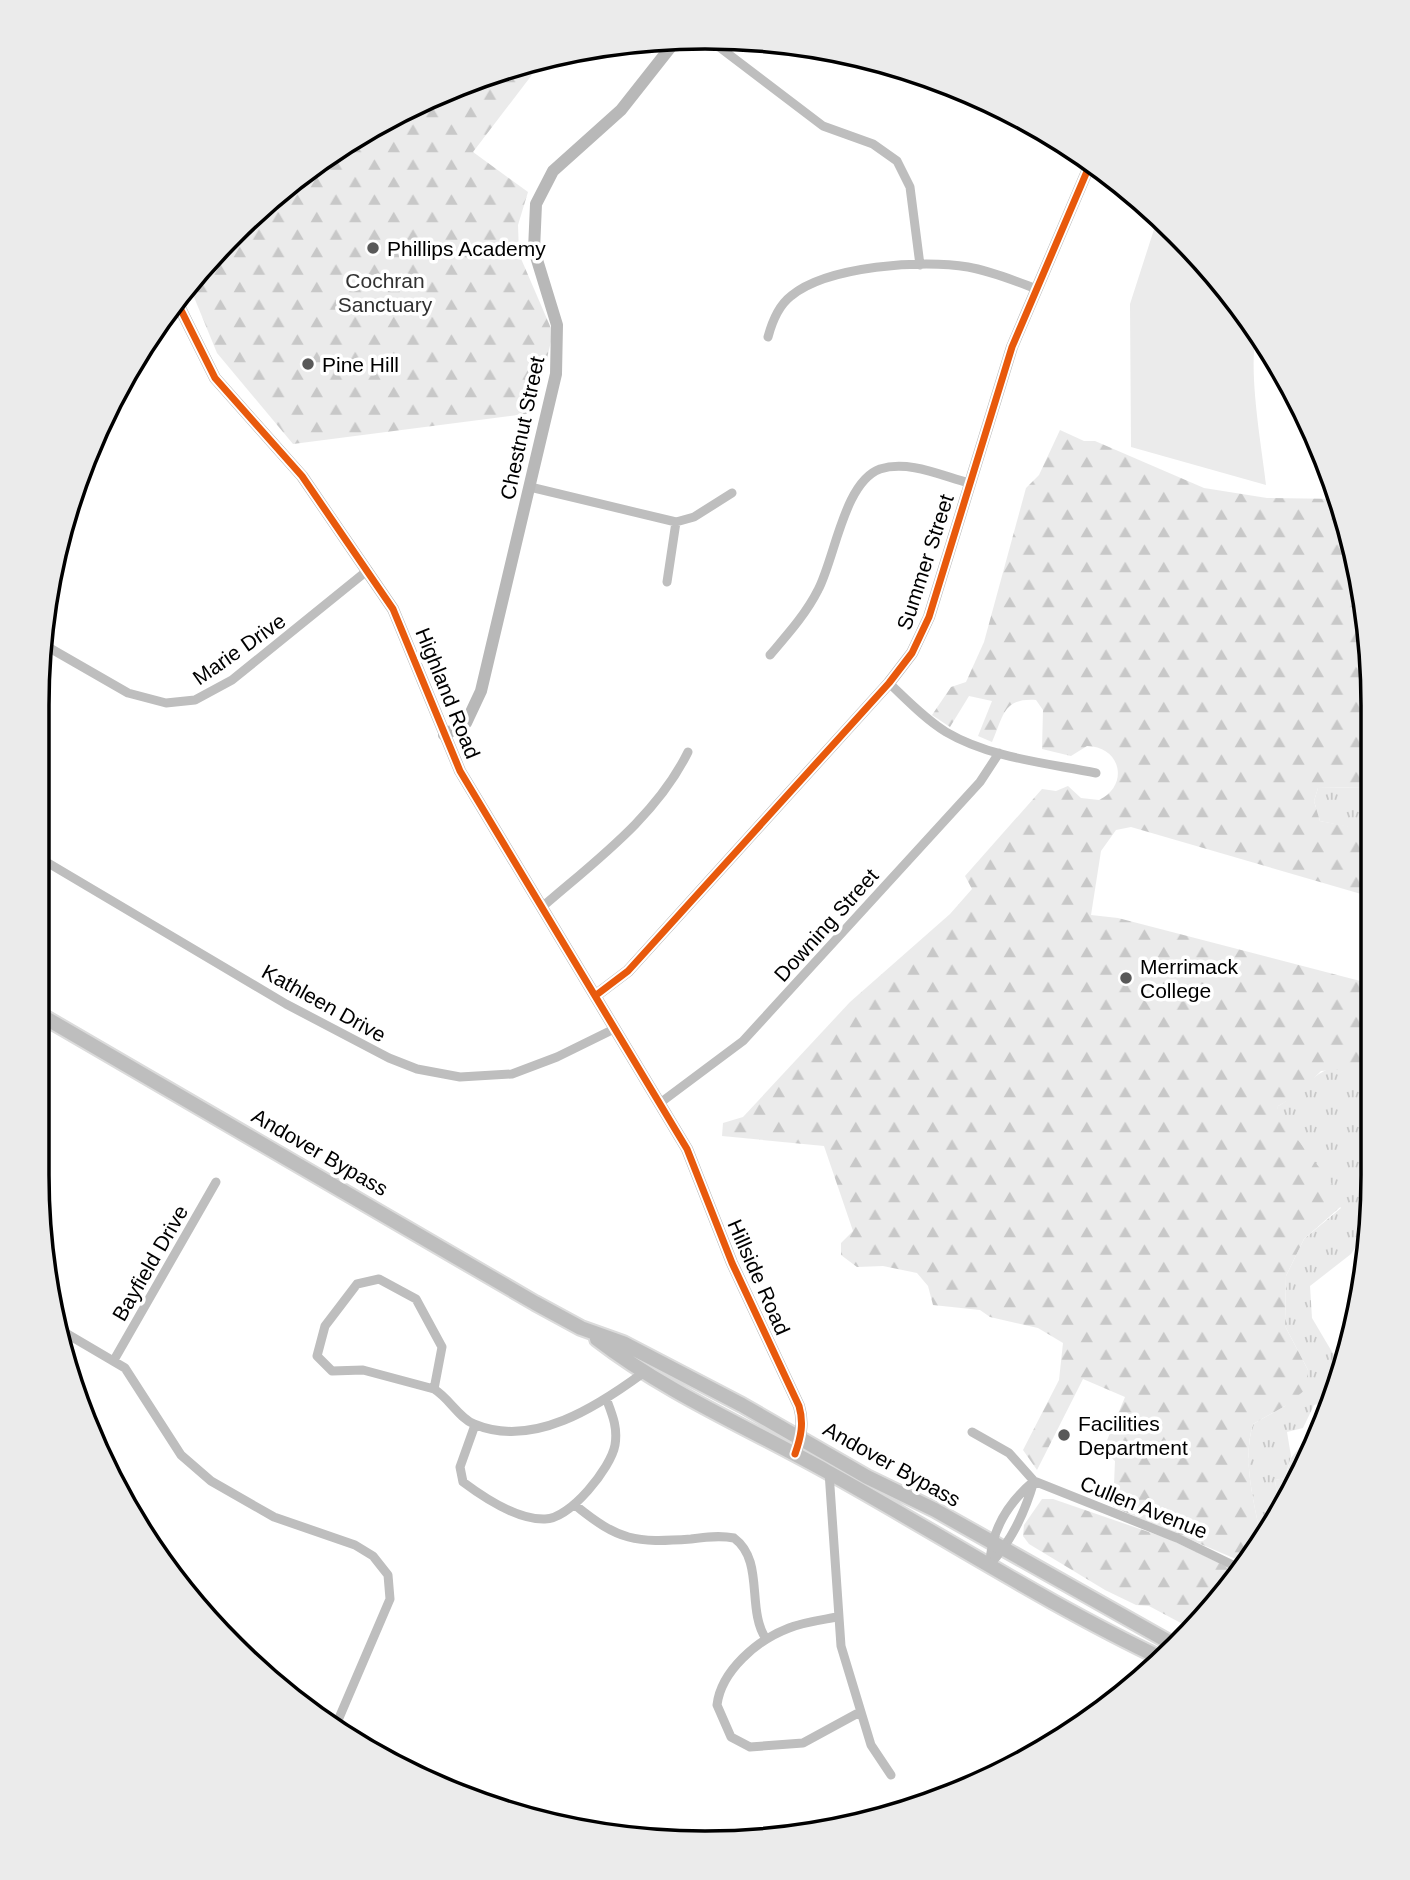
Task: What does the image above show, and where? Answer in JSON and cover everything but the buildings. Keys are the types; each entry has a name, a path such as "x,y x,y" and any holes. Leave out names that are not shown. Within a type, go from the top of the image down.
{"main road":[{"name":"Andover Bypass","path":"49,1020 581,1328 643,1373 829,1472 1083,1618 1153,1654"},
{"name":"Andover Bypass","path":"581,1328 622,1343 801,1438 1167,1641"}],"street":[{"path":"722,49 823,126 873,144 897,161 910,187 920,265"},
{"name":"Chestnut Street","path":"444,734 466,723 478,700 530,487 558,349 557,325 534,250 536,204 553,171 621,110 669,50"},
{"name":"Summer Street","path":"595,996 628,971 907,660 923,631 1005,365 1034,288 1086,172"},
{"path":"768,337 777,313 790,297 814,282 861,271 920,265 976,268 1034,288"},
{"name":"Highland Road","path":"181,311 215,378 302,477 368,570 401,625 460,771 669,1118"},
{"path":"770,655 817,593 849,507 869,475 889,467 905,466 969,484"},
{"path":"530,487 676,522 701,514 732,493"},
{"path":"667,582 676,522"},
{"name":"Marie Drive","path":"52,649 128,693 166,703 195,701 232,680 368,570"},
{"path":"889,683 946,732 999,753 1096,774"},
{"path":"541,908 644,815 676,775 688,752"},
{"name":"Downing Street","path":"660,1103 743,1041 985,777 999,753"},
{"name":"Kathleen Drive","path":"49,864 286,1004 389,1058 417,1069 460,1077 512,1074 557,1057 614,1029"},
{"name":"Hillside Road","path":"669,1118 687,1149 732,1263 799,1406 802,1417 801,1438 795,1454"},
{"name":"Bayfield Drive","path":"114,1360 215,1182"},
{"path":"434,1389 442,1347 416,1299 379,1279 357,1284 325,1326 317,1356 332,1371 363,1370 434,1389 475,1425 508,1430 554,1425 606,1398 643,1373"},
{"path":"69,1335 114,1360 134,1378 181,1455 211,1481 274,1517 364,1550 388,1575 390,1599 339,1718"},
{"path":"475,1425 460,1467 463,1482 534,1519 560,1516 575,1505 613,1452 614,1419 606,1398"},
{"path":"972,1432 1009,1452 1034,1481"},
{"path":"833,1457 829,1472 841,1646 872,1745 891,1775"},
{"path":"990,1564 991,1542 1015,1497 1034,1481"},
{"path":"990,1564 1004,1549 1028,1503 1034,1481"},
{"name":"Cullen Avenue","path":"1034,1481 1177,1538 1232,1565"},
{"path":"575,1505 605,1529 628,1538 646,1541 734,1538 747,1549 751,1561 758,1623 766,1639"},
{"path":"837,1617 791,1627 766,1639 733,1670 719,1692 720,1717 731,1737 750,1747 786,1746 818,1736 829,1727 860,1712"}],"green space":[{"name":"Cochran Sanctuary","path":"535,71 473,152 528,192 518,225 519,254 553,333 534,413 293,444 217,353 193,296 241,241 272,212 341,160 377,137 454,99"},
{"path":"1155,228 1198,272 1255,348 1254,383 1266,485 1131,447 1130,304"},
{"name":"Merrimack College","path":"1060,430 1084,441 1095,441 1204,488 1267,498 1328,499 1348,577 1360,662 1361,787 1318,788 1314,801 1320,821 1361,829 1361,894 1131,827 1116,830 1101,851 1091,915 1118,918 1361,981 1361,1068 1321,1071 1296,1096 1278,1106 1277,1113 1346,1202 1304,1239 1286,1276 1285,1326 1308,1370 1305,1390 1285,1406 1253,1424 1249,1466 1258,1526 1236,1559 1113,1507 1115,1461 1103,1450 1125,1397 1083,1379 1037,1470 1023,1450 1059,1380 1063,1343 1038,1328 990,1317 980,1310 933,1305 928,1286 917,1273 883,1266 857,1267 841,1255 841,1243 853,1231 824,1146 722,1136 723,1123 743,1117 850,1002 950,914 972,889 965,876 1042,789 1056,791 1068,786 1081,798 1099,800 1115,786 1118,777 1114,760 1099,748 1087,746 1071,756 1042,749 1043,710 1036,700 1025,700 1011,705 1002,716 992,742 978,736 992,701 969,696 950,727 932,715 951,687 966,682 984,642 1026,488 1039,475"},
{"path":"1361,787 1361,830 1320,821 1314,801 1318,788"},
{"path":"1334,1067 1361,1067 1360,1218 1357,1245 1351,1254 1310,1286 1312,1318 1335,1357 1319,1404 1314,1405 1303,1428 1287,1432 1291,1456 1285,1478 1275,1480 1277,1495 1258,1526 1249,1466 1253,1424 1285,1406 1308,1370 1285,1326 1286,1276 1304,1239 1341,1208 1276,1113 1278,1106 1326,1070"},
{"path":"1303,1443 1277,1495 1275,1480 1285,1478 1291,1458"},
{"path":"1042,1499 1053,1499 1169,1539 1229,1568 1183,1624 1149,1606 1136,1605 1105,1590 1029,1544 1023,1536 1024,1525"}],"cycle path":[{"path":"595,996 628,971 889,683 912,653 929,617 1012,347 1087,173"},
{"path":"181,311 215,378 302,476 393,609 460,771 687,1149 732,1263 799,1406 801,1430 795,1454"}],"place":[{"name":"Phillips Academy","path":"373,248"},
{"name":"Pine Hill","path":"308,364"},
{"name":"Merrimack College","path":"1126,978"},
{"name":"Facilities Department","path":"1064,1435"}]}
